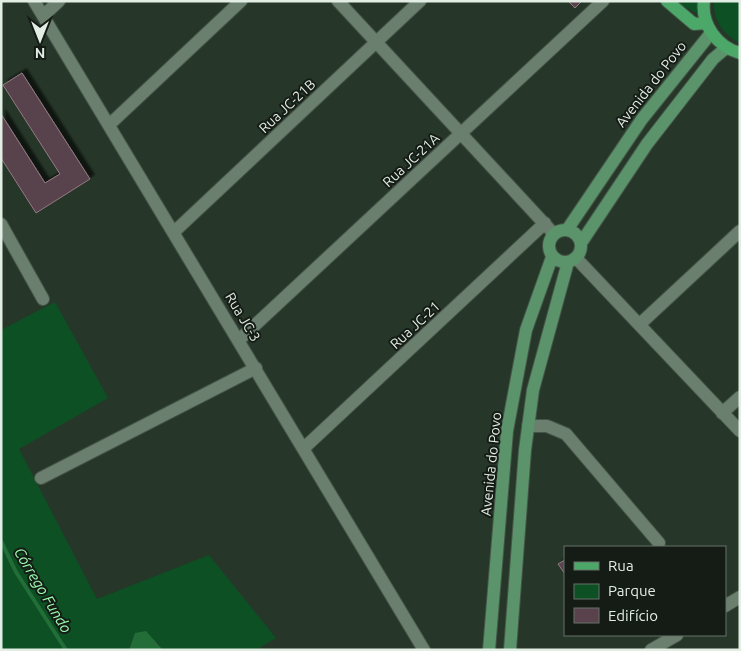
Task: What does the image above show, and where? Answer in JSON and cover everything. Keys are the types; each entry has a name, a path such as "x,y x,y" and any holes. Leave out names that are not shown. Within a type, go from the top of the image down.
{"main road":[{"path":"667,1 694,24 709,28 736,52"},
{"path":"704,1 709,28"},
{"name":"Avenida do Povo","path":"567,230 642,119 709,28"},
{"path":"510,650 532,390 572,260 580,251 581,243 647,144 713,59 736,52"},
{"path":"572,260 560,261 552,256 549,249 550,241 554,234 567,230 578,237 581,243"},
{"name":"Avenida do Povo","path":"489,650 507,431 526,330 552,256"}],"street":[{"name":"Rua JC-3","path":"34,1 424,650"},
{"path":"43,16 59,1"},
{"path":"109,125 241,1"},
{"path":"338,1 554,234"},
{"name":"Rua JC-21B","path":"174,232 420,1"},
{"name":"Rua JC-21A","path":"239,340 602,1"},
{"name":"Rua JC-21","path":"304,448 545,223"},
{"path":"1,224 43,299"},
{"path":"640,324 740,231"},
{"path":"572,260 640,324 740,431"},
{"path":"41,478 256,368"},
{"path":"722,413 740,397"},
{"path":"528,426 547,426 566,434 659,543"},
{"path":"726,605 740,597"},
{"path":"651,650 675,636"}],"green space":[{"path":"675,1 699,1 698,14"},
{"path":"714,1 740,1 740,43 720,26 715,15"},
{"path":"55,302 108,398 19,449 97,599 209,555 276,638 256,650 163,650 157,642 135,633 129,650 1,650 1,330"}],"shaded area":[{"path":"146,631 163,650 129,650 135,633"}],"building":[{"path":"568,1 582,1 575,8"},
{"path":"22,73 90,179 36,213 1,158 1,114 45,183 60,174 3,85"},
{"path":"564,561 564,573 558,564"}],"waterway":[{"name":"Córrego Fundo","path":"1,541 16,572 66,650"}]}
